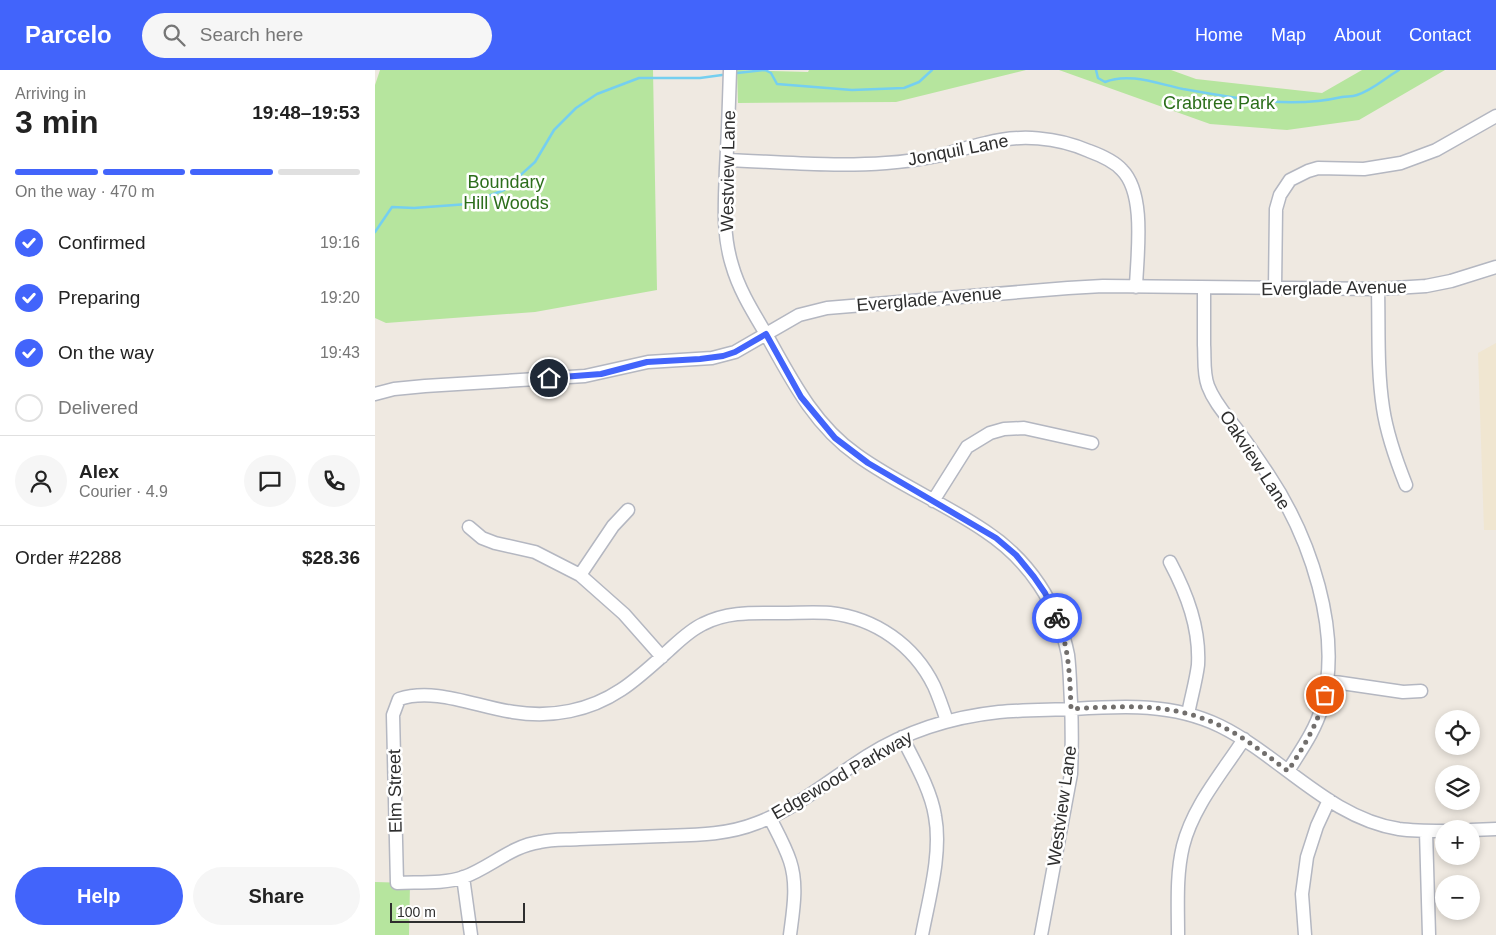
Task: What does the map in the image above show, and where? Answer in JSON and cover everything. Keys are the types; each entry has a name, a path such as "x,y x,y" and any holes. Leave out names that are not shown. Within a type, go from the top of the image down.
{"street":[{"name":"Westview Lane","path":"730,70 725,214 727,248 737,281 801,397 835,438 868,463 996,538 1016,555 1034,577 1053,608 1065,640 1070,672 1073,737 1071,774 1041,935"},
{"path":"1275,289 1276,209 1280,195 1290,180 1308,170 1319,168 1364,169 1401,163 1436,150 1496,116"},
{"name":"Jonquil Lane","path":"727,160 850,164 887,163 941,155 993,141 1023,138 1048,139 1082,148 1104,158 1122,170 1135,192 1138,210 1136,287"},
{"name":"Everglade Avenue","path":"375,394 394,389 425,386 585,376 647,362 712,358 735,352 799,315 827,308 1069,288 1379,289 1443,283 1475,275 1496,267"},
{"name":"Oakview Lane","path":"1204,288 1207,384 1219,405 1253,451 1287,505 1313,569 1326,621 1329,649 1328,681 1322,708 1313,731 1288,771"},
{"path":"1379,289 1379,375 1382,400 1392,447 1406,485"},
{"path":"933,501 967,447 990,433 1004,429 1024,428 1092,443"},
{"path":"580,575 613,526 628,510"},
{"path":"469,527 482,538 495,543 535,552 580,575 624,614 662,656 697,627 725,616 744,613 830,613 845,616 878,628 910,650 933,684 947,721"},
{"path":"1170,562 1187,596 1196,634 1197,666 1187,714"},
{"name":"Elm Street","path":"397,883 393,715 399,700 415,695 455,700 512,712 548,714 570,712 582,709 624,690 662,656"},
{"path":"1328,681 1403,692 1421,692"},
{"name":"Edgewood Parkway","path":"397,883 435,882 463,877 515,849 541,841 717,834 741,829 770,818 797,803 868,756 903,737 947,721 998,712 1149,707 1187,714 1219,725 1244,739 1329,800 1346,810 1397,828 1435,831"},
{"path":"903,737 929,796 935,814 937,831 935,858 922,935"},
{"path":"1178,935 1179,876 1188,831 1199,806 1244,739"},
{"path":"1305,935 1302,894 1307,857 1317,826 1329,800"},
{"path":"770,818 785,850 793,875 794,899 790,935"},
{"path":"1480,830 1496,829"},
{"path":"1426,831 1429,935"},
{"path":"463,877 471,935"}],"shaded area":[{"path":"1496,343 1496,530 1484,530 1478,353"}],"green space":[{"name":"Boundary Hill Woods","path":"380,70 653,70 657,290 535,312 386,323 375,318 375,85"},
{"path":"737,70 808,72 809,70 1026,70 896,102 738,103"},
{"name":"Crabtree Park","path":"1059,70 1171,70 1196,79 1322,93 1362,70 1445,70 1359,120 1287,130 1210,124"},
{"path":"375,882 410,883 409,935 375,935"}],"waterway":[{"path":"737,73 765,70 771,73 777,84 852,90 904,88 919,82 932,70"},
{"path":"1096,70 1098,78 1105,82 1114,79 1134,79 1222,96 1282,102 1302,102 1355,96 1399,70"},
{"path":"375,232 392,207 414,208 468,204 504,190 535,162 554,130 576,108 597,94 639,78 700,78 722,75"}],"way so far":[{"path":"1057,618 1065,640 1068,658 1071,709 1123,706 1149,707 1187,714 1219,725 1244,739 1288,771 1317,723 1325,695"}],"route":[{"path":"549,378 601,374 647,362 723,356 735,352 766,334 801,397 835,438 868,463 996,538 1016,555 1034,577 1045,593 1057,618"}]}
